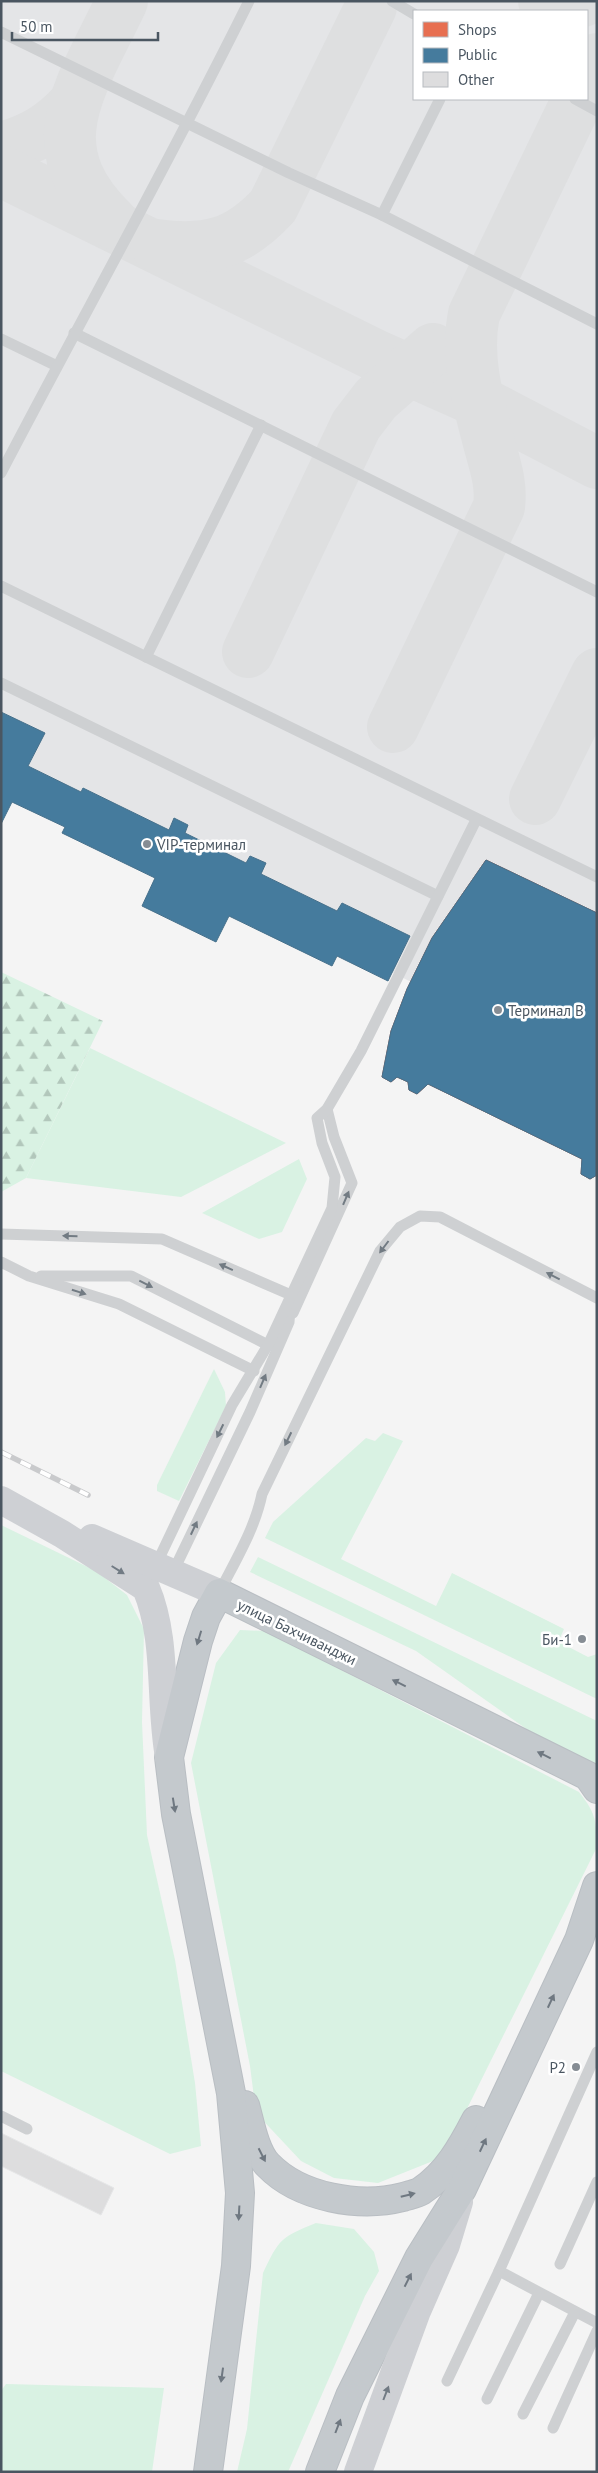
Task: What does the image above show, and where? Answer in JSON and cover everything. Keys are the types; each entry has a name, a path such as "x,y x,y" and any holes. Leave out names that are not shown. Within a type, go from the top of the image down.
{"highway":[{"path":"208,2472 236,2266 240,2193 231,2093 176,1814 168,1757 198,1641 206,1617 219,1593"},
{"name":"улица Бахчиванджи","path":"219,1593 592,1783"},
{"path":"320,2472 354,2387 419,2258 462,2189 579,1940 597,1886"},
{"path":"579,1940 597,1914"},
{"path":"207,1975 227,2020 253,2137 267,2165 294,2183 322,2196 361,2203 391,2200 419,2193 440,2176 461,2149 486,2099 530,2045"}],"main road":[{"name":"улица Бахчиванджи","path":"1,1500 158,1575 219,1593"},
{"path":"158,1575 152,1602 158,1635 168,1757"},
{"path":"358,2472 416,2311 446,2245 462,2189"}],"lane":[{"path":"1,474 74,333 188,124 249,1"},
{"path":"392,1 413,13"},
{"path":"1,32 188,124 382,215 597,324"},
{"path":"382,215 440,100"},
{"path":"577,100 597,111"},
{"path":"74,333 597,592"},
{"path":"1,339 57,366"},
{"path":"146,657 261,425"},
{"path":"1,586 476,820 596,875"},
{"path":"1,683 438,896"},
{"path":"158,1575 232,1405 268,1345 332,1208 335,1177 322,1143 317,1118 327,1109 361,1051 476,820"},
{"path":"158,1575 250,1412 352,1183 334,1137 327,1109"},
{"path":"219,1593 245,1542 258,1512 262,1494 328,1356 380,1252 400,1227 420,1216 440,1217 597,1298"},
{"path":"1,1234 162,1238 291,1295"},
{"path":"1,1262 29,1276 118,1304 254,1371"},
{"path":"29,1276 131,1276 268,1345"},
{"path":"289,1322 291,1295"},
{"path":"446,2381 499,2271 597,2052"},
{"path":"1,2116 27,2128"},
{"path":"560,2264 597,2182"},
{"path":"499,2271 597,2323"},
{"path":"486,2399 539,2293"},
{"path":"524,2414 575,2312"},
{"path":"553,2428 597,2331"}],"shaded area":[{"path":"1,1 597,1 597,913 486,860 432,938 411,982 392,972 410,936 342,903 337,911 261,874 265,863 250,856 246,863 185,833 188,825 175,819 169,830 83,788 81,792 28,766 44,733 1,712"}],"green space":[{"path":"1,972 103,1021 26,1178 1,1192"},
{"path":"90,1048 286,1143 181,1197 26,1178"},
{"path":"299,1159 307,1179 282,1232 259,1239 202,1213"},
{"path":"214,1369 225,1392 226,1406 179,1501 157,1491 157,1485"},
{"path":"383,1433 403,1441 341,1559 436,1606 452,1573 564,1629 560,1638 563,1644 588,1657 597,1654 597,1699 265,1538 273,1522 366,1438 375,1441"},
{"path":"1,1525 96,1571 127,1595 144,1629 142,1722 147,1835 175,1960 195,2083 201,2146 170,2154 1,2071"},
{"path":"258,1557 597,1721 597,1766 535,1735 416,1651 250,1572"},
{"path":"240,1630 265,1631 579,1792 589,1806 596,1824 596,1849 443,2157 378,2183 334,2178 301,2161 256,2113 250,2066 191,1763 216,1663"},
{"path":"316,2223 354,2229 374,2252 379,2271 365,2296 288,2472 237,2472 247,2429 263,2273 282,2240"},
{"path":"6,2384 164,2388 152,2472 1,2472 1,2391"}],"building: Shops":[{"name":"Терминал B","path":"486,860 597,913 597,1175 590,1179 581,1174 582,1159 428,1084 417,1094 409,1090 408,1082 397,1077 391,1082 382,1077 391,1031 407,989 432,938"}],"building: Public":[{"name":"VIP-терминал","path":"1,712 45,733 28,766 81,792 83,788 169,830 174,818 188,825 185,833 246,863 250,856 266,863 261,874 337,911 342,903 410,936 388,981 337,956 332,966 229,916 216,942 142,906 155,878 62,833 65,827 12,802 1,824"},
{"name":"Терминал B","path":"486,860 597,913 597,1175 590,1179 581,1174 582,1159 428,1084 417,1094 409,1090 408,1082 397,1077 391,1082 382,1077 391,1031 407,989 432,938"}],"building: Other":[{"path":"1,2133 114,2188 101,2215 1,2166"}],"taxiway":[{"path":"113,223 89,195 75,167 70,141 72,114 81,88 122,1"},
{"path":"156,245 191,247 206,246 220,242 234,237 247,229 273,206 371,7 371,1"},
{"path":"544,1 583,1"},
{"path":"588,78 597,59"},
{"path":"393,727 499,507 500,490 474,379 471,347 474,314 578,100"},
{"path":"1,148 22,141 49,127 73,105"},
{"path":"1,171 377,356 478,401 597,463"},
{"path":"248,652 356,425 376,399 433,349"},
{"path":"535,799 597,674"}],"railway":[{"path":"1,1452 88,1495"}],"place":[{"name":"VIP-терминал","path":"147,844"},
{"name":"Терминал B","path":"498,1010"},
{"name":"Би-1","path":"582,1639"},
{"name":"P2","path":"576,2067"}]}
